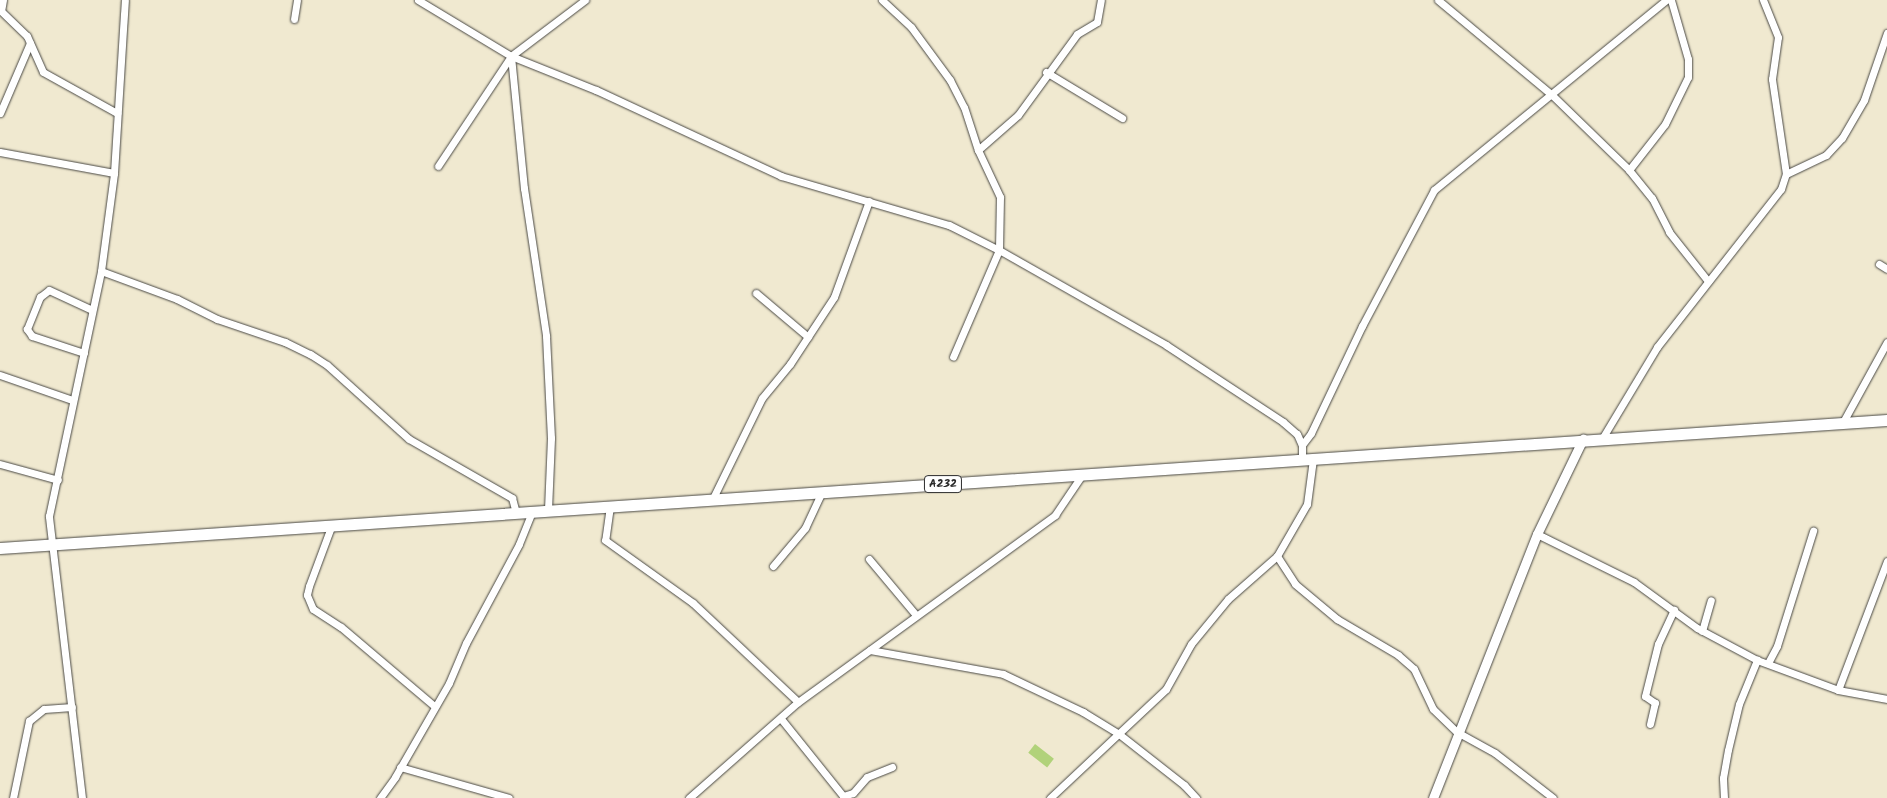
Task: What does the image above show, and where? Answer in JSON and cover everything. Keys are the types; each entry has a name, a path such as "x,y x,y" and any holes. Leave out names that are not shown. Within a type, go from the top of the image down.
{"main road":[{"name":"A232","path":"0,548 331,527 713,498 1082,475 1603,437 1887,420"}],"street":[{"path":"82,798 49,516 101,270 114,173 125,0"},
{"path":"294,20 297,0"},
{"path":"418,0 511,56 596,90 781,176 949,225 999,250 1166,345 1283,422 1297,434 1308,459 1307,504 1277,556 1228,599 1191,644 1166,688 1050,798"},
{"path":"438,166 511,56 585,0"},
{"path":"882,0 911,27 950,80 964,107 978,150 1000,197 999,250 953,357"},
{"path":"978,150 1018,115 1046,72 1077,34 1097,22 1101,0"},
{"path":"1438,0 1552,96 1629,170 1652,198 1669,232 1708,281"},
{"path":"1302,445 1311,434 1426,202 1465,162 1552,96 1608,46 1666,0"},
{"path":"1629,170 1665,124 1688,77 1688,59 1671,0"},
{"path":"1603,437 1657,347 1775,197 1786,174 1772,79 1778,37 1763,0"},
{"path":"1,5 30,42 43,72 117,112"},
{"path":"1786,174 1826,155 1842,138 1864,100 1887,33"},
{"path":"0,113 30,42"},
{"path":"511,56 524,188 546,336 551,438 548,511"},
{"path":"1046,72 1122,118"},
{"path":"0,152 114,173"},
{"path":"713,498 762,398 808,337 834,297 869,201"},
{"path":"1879,264 1887,269"},
{"path":"101,270 177,299 217,319 285,342 310,354 327,365 409,439 512,498 516,513"},
{"path":"84,353 32,336 27,328 40,297 50,290 92,310"},
{"path":"756,293 808,337"},
{"path":"1843,422 1887,342"},
{"path":"0,375 72,400"},
{"path":"1433,798 1457,732 1537,534 1583,439"},
{"path":"0,464 58,480"},
{"path":"689,798 782,720 798,702 1055,515 1082,475"},
{"path":"773,566 805,528 822,492"},
{"path":"610,506 604,540 693,603 798,702"},
{"path":"380,798 400,767 434,706 520,544 532,512"},
{"path":"331,527 307,595 313,609 341,627 434,706"},
{"path":"1768,663 1777,646 1813,531"},
{"path":"1537,534 1634,582 1702,631 1757,660 1838,690 1887,699"},
{"path":"1277,556 1295,584 1337,619 1398,655 1414,669 1433,709 1457,732 1496,752 1553,798"},
{"path":"869,560 916,615"},
{"path":"1838,690 1887,561"},
{"path":"1702,631 1712,600"},
{"path":"1650,724 1655,703 1645,696 1658,644 1674,610"},
{"path":"870,650 1003,674 1083,712 1119,734 1184,785 1196,798"},
{"path":"1724,798 1728,750 1739,704 1757,660"},
{"path":"12,798 29,722 44,709 72,707"},
{"path":"782,720 843,796 852,793 867,777 892,767"},
{"path":"400,767 509,798"}],"green space":[{"path":"1035,744 1054,759 1047,767 1028,753"}]}
